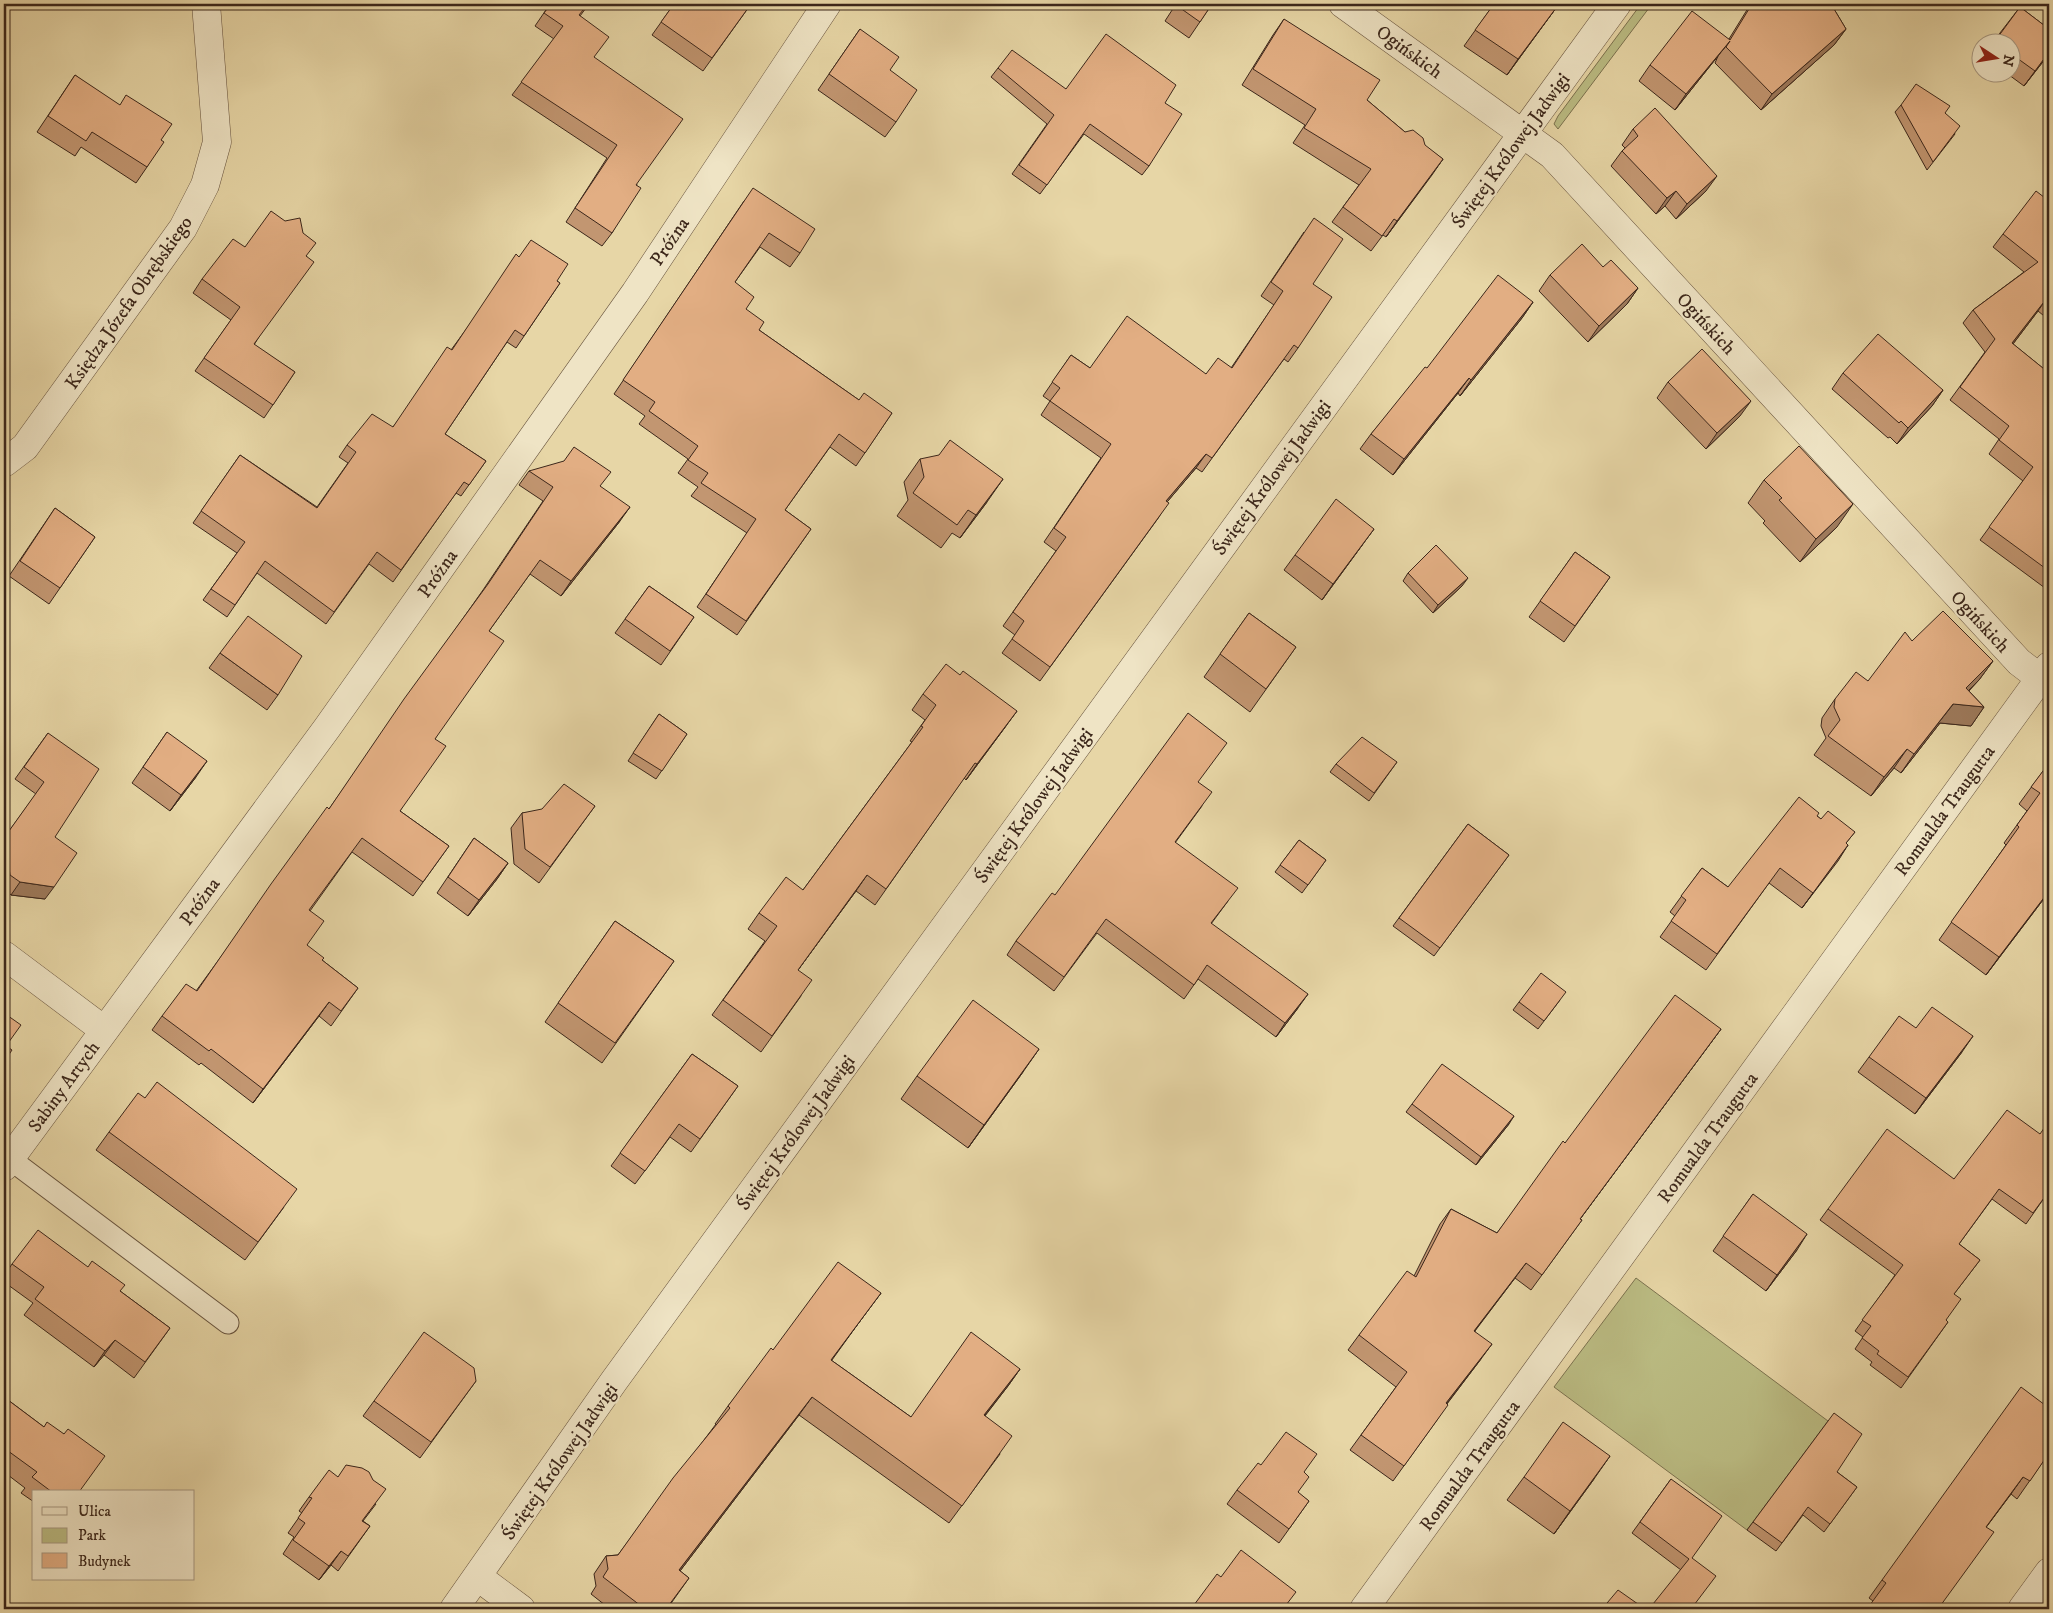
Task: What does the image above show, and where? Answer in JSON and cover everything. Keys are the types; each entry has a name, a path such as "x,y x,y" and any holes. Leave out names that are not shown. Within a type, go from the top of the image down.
{"street":[{"name":"Księdza Józefa Obrębskiego","path":"4,464 25,447 184,228 205,185 217,142 206,4"},
{"name":"Próżna","path":"104,1030 327,728 635,293 827,4"},
{"name":"Ogińskich","path":"1343,4 1552,155 2018,662 2044,672"},
{"name":"Świętej Królowej Jadwigi","path":"454,1609 614,1381 1617,4"},
{"name":"Romualda Traugutta","path":"1364,1609 2044,672"},
{"path":"4,955 104,1030"},
{"name":"Sabiny Artych","path":"7,1163 104,1030"},
{"path":"2022,1609 2049,1572"},
{"path":"478,1577 521,1609"}],"lane":[{"path":"7,1163 228,1323"}],"green space":[{"path":"1641,4 1652,4 1558,129 1554,124 1558,116"},
{"path":"1636,1278 1828,1421 1747,1530 1554,1387"}],"building":[{"path":"551,4 588,4 579,15 609,37 594,57 683,119 636,185 641,188 612,233 575,208 617,145 521,82 563,26 544,13"},
{"path":"674,4 751,4 712,58 661,22"},
{"path":"1177,4 1212,4 1200,22"},
{"path":"1494,4 1559,4 1518,59 1475,30"},
{"path":"1752,4 1831,4 1846,29 1772,94 1726,47 1730,41 1686,94 1650,65 1692,11 1730,40"},
{"path":"2020,7 2049,29 2049,52 2035,71 2020,60 2020,32 2002,32"},
{"path":"1284,19 1380,80 1367,100 1405,132 1413,130 1423,138 1425,145 1443,159 1397,221 1394,219 1382,236 1343,207 1371,169 1304,128 1316,109 1253,69"},
{"path":"860,29 899,57 890,70 917,90 896,122 829,74"},
{"path":"1106,34 1176,85 1165,103 1182,114 1149,166 1090,124 1047,185 1019,165 1054,115 998,68 1012,50 1066,89"},
{"path":"75,75 120,105 126,95 172,124 161,140 164,142 147,167 92,132 86,141 48,116"},
{"path":"1916,84 1950,106 1945,113 1960,126 1933,162 1901,105"},
{"path":"1655,108 1717,176 1687,204 1676,191 1667,198 1622,151 1638,136 1633,129"},
{"path":"753,188 815,229 800,253 769,233 735,282 754,297 746,309 764,322 759,330 859,400 864,393 892,413 865,453 839,434 785,510 811,529 746,621 706,594 756,519 701,483 708,473 688,460 698,446 649,411 655,402 623,380"},
{"path":"2036,191 2049,201 2049,299 2047,298 2012,343 2049,373 2049,571 1989,527 2033,467 1999,440 2009,426 1960,387 1995,339 1973,310 2038,262 2003,234"},
{"path":"271,211 285,221 300,218 303,233 316,243 306,256 314,262 254,344 295,372 273,405 204,358 240,307 202,279 233,239 245,247"},
{"path":"1314,218 1343,239 1313,284 1332,297 1298,348 1294,345 1212,458 1206,454 1166,501 1169,503 1050,667 1012,639 1024,621 1013,612 1066,537 1054,528 1111,444 1050,401 1060,388 1052,382 1071,355 1090,368 1127,316 1206,374 1218,358 1232,368 1283,291 1271,282"},
{"path":"531,240 568,264 557,281 560,283 524,336 515,330 445,434 486,461 469,485 464,482 401,570 377,552 334,612 265,561 235,605 211,589 245,542 201,511 240,455 317,508 356,452 347,445 372,414 393,427 447,347 452,350 516,254 519,257"},
{"path":"1582,244 1603,267 1611,260 1638,288 1599,326 1550,275"},
{"path":"1498,275 1533,302 1471,380 1469,378 1404,459 1371,434 1425,367 1427,368"},
{"path":"1878,334 1943,390 1908,428 1901,421 1899,423 1843,373"},
{"path":"1702,349 1751,401 1717,433 1668,382"},
{"path":"950,440 1003,479 976,515 968,510 957,525 913,493 924,477 920,459 939,455"},
{"path":"1799,446 1853,504 1816,539 1779,500 1782,498 1764,480"},
{"path":"574,447 611,472 600,486 630,507 571,581 540,560 489,631 504,641 435,739 446,746 400,811 449,846 423,882 362,838 309,910 324,921 307,945 324,958 322,960 358,988 341,1011 329,1002 263,1089 211,1049 209,1051 162,1016 186,984 197,991 271,884 327,807 329,809 404,699 488,584 553,487 529,471 564,461"},
{"path":"1336,499 1374,529 1333,584 1295,555"},
{"path":"55,508 95,537 60,588 20,561"},
{"path":"1436,545 1468,578 1438,605 1408,573"},
{"path":"1575,552 1610,577 1575,626 1540,601"},
{"path":"649,586 694,617 670,651 625,619"},
{"path":"1943,611 1993,661 1966,688 1984,707 1953,704 1914,754 1907,749 1884,777 1828,736 1840,720 1834,707 1835,699 1856,672 1868,681 1905,632 1912,641"},
{"path":"1249,613 1296,647 1266,689 1220,654"},
{"path":"248,616 302,656 278,695 220,653"},
{"path":"946,664 960,675 963,671 1017,711 977,764 975,763 886,889 867,875 798,970 812,980 772,1036 723,1000 777,926 759,913 786,877 803,890 923,727 921,726 936,705 923,694"},
{"path":"1188,713 1227,743 1198,782 1212,792 1175,842 1238,888 1211,923 1308,994 1285,1023 1207,965 1194,985 1106,919 1064,977 1016,941 1052,893 1055,895"},
{"path":"659,714 687,734 662,771 633,753"},
{"path":"167,732 207,761 181,795 143,767"},
{"path":"48,733 99,769 55,837 77,853 54,887 20,882 10,875 8,860 4,856 4,838 44,782 24,767"},
{"path":"1362,737 1397,762 1374,793 1336,764"},
{"path":"2049,763 2049,891 1999,957 1951,922 2019,827 2017,825 2040,793 2031,787"},
{"path":"564,784 595,806 550,867 525,849 522,813 542,809"},
{"path":"1799,797 1819,813 1817,816 1821,819 1828,811 1855,832 1846,843 1848,845 1813,893 1780,868 1717,954 1671,921 1686,900 1681,896 1702,868 1728,887"},
{"path":"1468,824 1509,855 1440,948 1399,918"},
{"path":"474,838 508,863 479,900 448,877"},
{"path":"1299,840 1326,860 1308,885 1280,865"},
{"path":"615,921 674,961 615,1043 558,1003"},
{"path":"1541,973 1566,992 1544,1021 1519,1002"},
{"path":"1675,995 1721,1029 1580,1219 1582,1220 1542,1275 1526,1263 1474,1331 1492,1344 1446,1403 1448,1405 1404,1466 1361,1435 1407,1372 1359,1335 1407,1271 1416,1277 1451,1209 1497,1233 1563,1141 1565,1143"},
{"path":"973,1000 1039,1049 984,1125 917,1076"},
{"path":"1932,1007 1973,1036 1926,1098 1869,1057 1899,1016 1916,1028"},
{"path":"4,1013 21,1025 6,1046 12,1050 4,1062"},
{"path":"692,1054 738,1086 700,1139 679,1124 645,1171 620,1153"},
{"path":"1442,1064 1514,1116 1481,1157 1412,1104"},
{"path":"157,1082 297,1189 258,1242 109,1132 138,1093 145,1098"},
{"path":"2007,1110 2040,1134 2049,1121 2049,1191 2033,1213 1999,1189 1959,1244 1980,1260 1954,1294 1961,1299 1946,1320 1948,1322 1908,1377 1877,1354 1879,1351 1862,1338 1871,1326 1862,1320 1903,1265 1828,1209 1887,1129 1954,1179"},
{"path":"1753,1194 1807,1234 1777,1275 1723,1236"},
{"path":"38,1230 88,1267 92,1261 125,1285 120,1291 170,1328 145,1362 115,1340 105,1351 35,1299 44,1287 12,1264"},
{"path":"838,1262 881,1293 831,1360 911,1417 971,1332 1020,1369 984,1415 1012,1436 962,1506 812,1397 679,1570 689,1578 666,1609 645,1609 603,1577 608,1569 606,1556 618,1555 673,1478 730,1408 728,1406 771,1348 773,1350"},
{"path":"424,1332 474,1368 476,1381 431,1442 374,1401"},
{"path":"2021,1387 2049,1408 2049,1453 2030,1481 2023,1477 1986,1527 1994,1532 1938,1609 1867,1609 1886,1583 1882,1580"},
{"path":"4,1397 44,1427 47,1422 64,1434 68,1429 105,1456 80,1490 49,1490 32,1477 37,1472 4,1448"},
{"path":"1834,1413 1862,1434 1837,1472 1857,1487 1830,1524 1808,1507 1782,1543 1753,1522"},
{"path":"1563,1422 1610,1456 1570,1511 1524,1477"},
{"path":"1286,1432 1317,1454 1304,1472 1309,1477 1298,1492 1309,1501 1289,1529 1237,1490 1258,1463 1261,1465"},
{"path":"346,1465 362,1468 369,1472 373,1480 386,1489 362,1521 370,1526 348,1556 341,1551 329,1566 293,1540 305,1523 298,1518 312,1498 309,1497 329,1470 338,1477"},
{"path":"1671,1479 1722,1516 1692,1558 1716,1576 1691,1609 1649,1609 1689,1559 1640,1522"},
{"path":"1241,1550 1296,1592 1283,1609 1191,1609 1217,1574 1221,1577"},
{"path":"1618,1590 1645,1609 1602,1609"}]}
